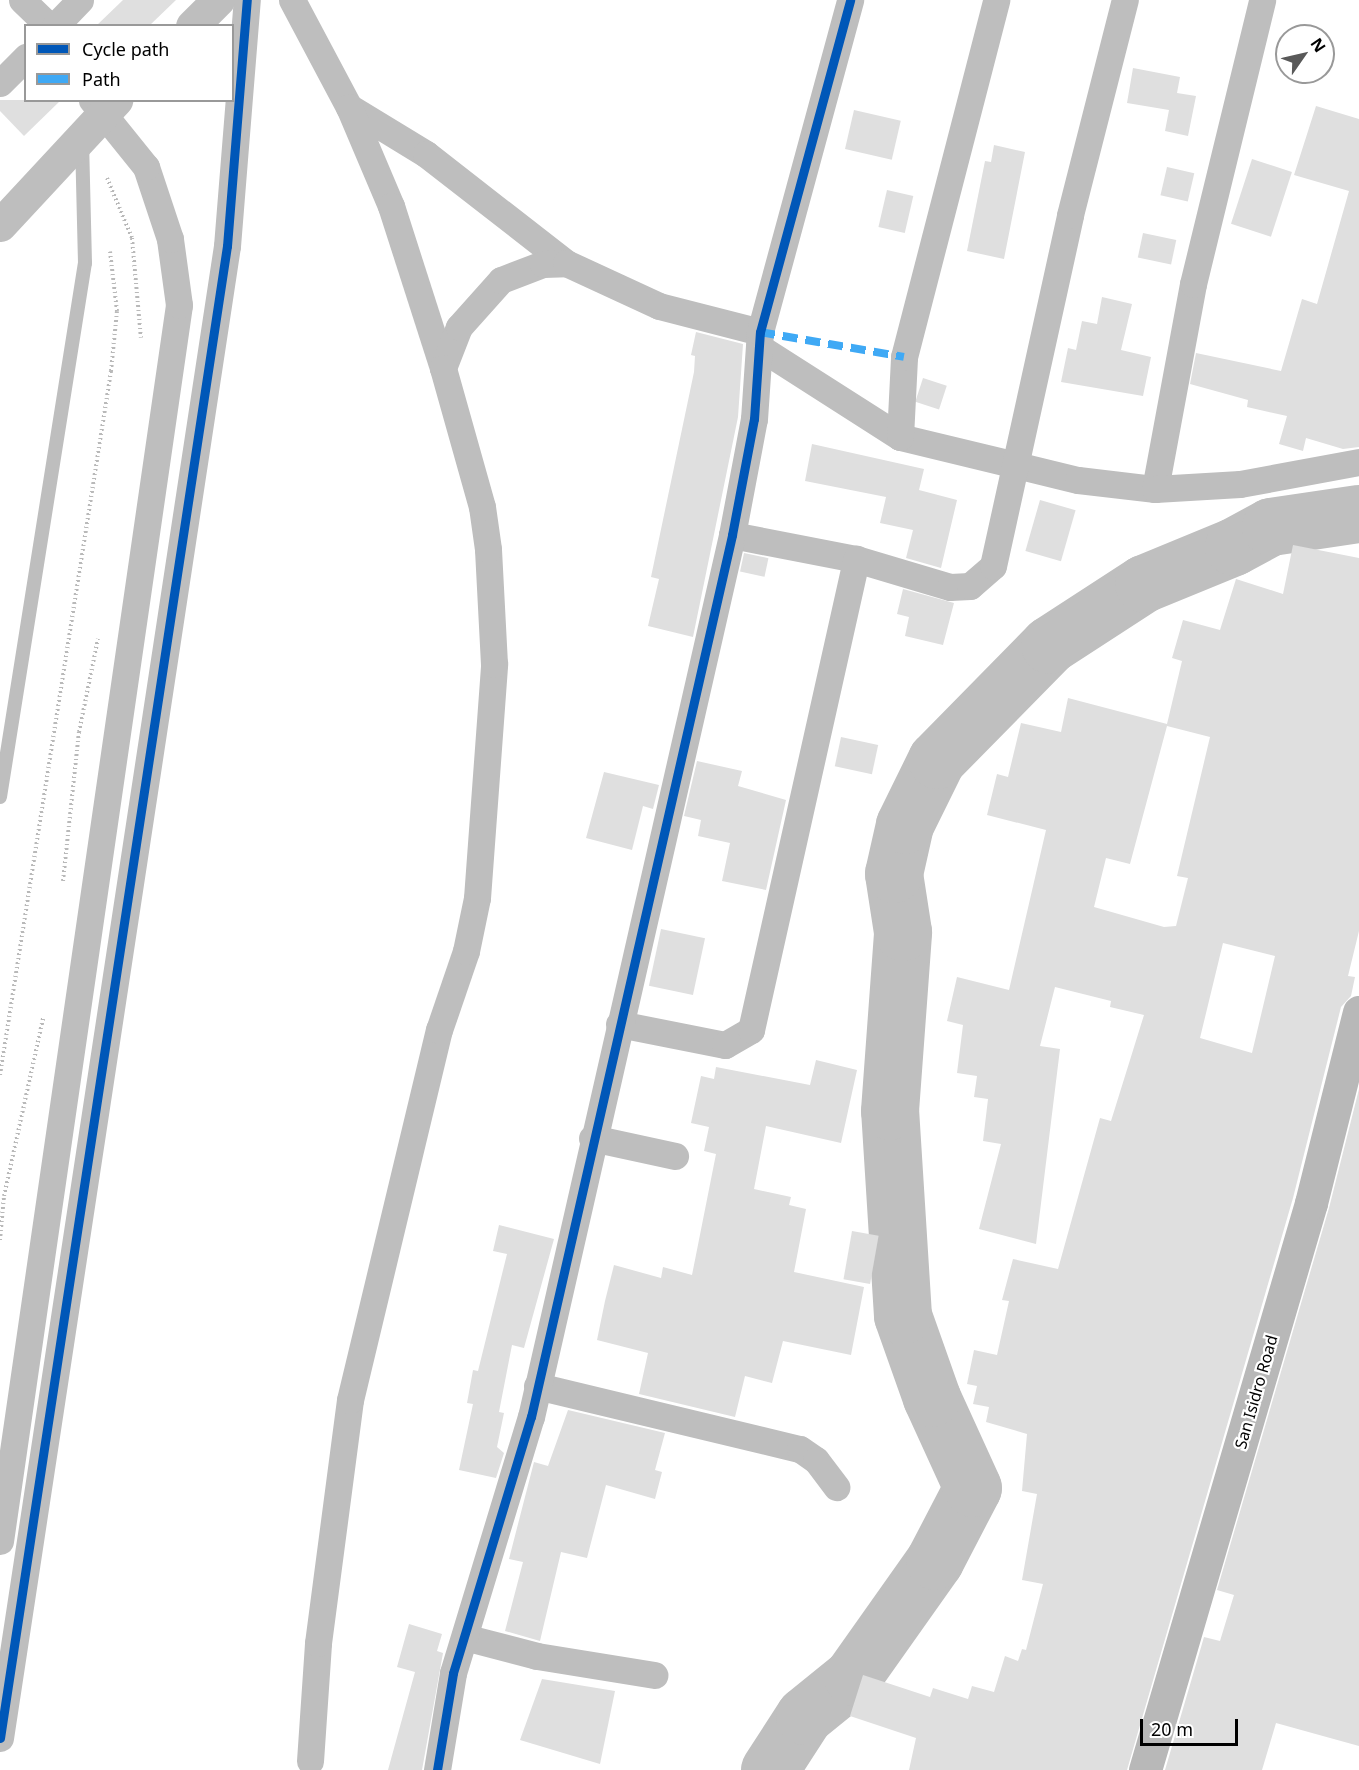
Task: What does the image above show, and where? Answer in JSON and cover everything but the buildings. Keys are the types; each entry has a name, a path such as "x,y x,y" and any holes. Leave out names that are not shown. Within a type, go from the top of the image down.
{"main road":[{"name":"San Isidro Road","path":"1145,1770 1311,1203 1359,1012"}],"street":[{"path":"22,0 47,24"},
{"path":"57,24 80,0"},
{"path":"194,24 218,0"},
{"path":"0,1738 227,246 247,0"},
{"path":"292,0 349,107 391,206 443,368 482,507 488,549 494,664 477,898 466,951 440,1030 350,1400 318,1643 310,1761"},
{"path":"437,1770 453,1673 468,1638 537,1386 732,535 754,419 760,339 850,0"},
{"path":"900,437 904,357 996,0"},
{"path":"732,535 856,559 950,587 970,586 993,566 1017,466 1070,215 1125,0"},
{"path":"1155,489 1192,284 1262,0"},
{"path":"0,82 24,59"},
{"path":"0,225 81,136 104,104 146,167 170,239 179,304 0,1541"},
{"path":"349,107 426,154 566,262 659,306 760,339 900,437 1017,466 1155,489 1240,484 1359,462"},
{"path":"443,368 459,327 501,280 543,264 566,262"},
{"path":"619,1024 725,1045 751,1030 856,559"},
{"path":"592,1138 675,1156"},
{"path":"537,1386 800,1449 816,1460 836,1487"},
{"path":"468,1638 537,1656 654,1675"}],"lane":[{"path":"0,797 85,263 86,211 81,136"}],"path":[{"path":"81,136 112,187 132,238 142,308 141,344"},
{"path":"0,1075 117,311 107,242 86,211"},
{"path":"62,886 79,732 98,636"},
{"path":"0,1240 4,1196 45,1008"}],"waterway":[{"path":"770,1770 805,1716 853,1677 935,1561 973,1488 932,1398 903,1316 890,1111 903,932 894,874 905,825 937,760 1050,645 1144,584 1234,547 1271,527 1359,514"}],"marked path":[{"path":"760,332 904,357"}],"cycle path":[{"path":"0,1738 227,246 247,0"},
{"path":"437,1770 453,1673 531,1417 732,535 754,419 760,332 850,0"}]}
